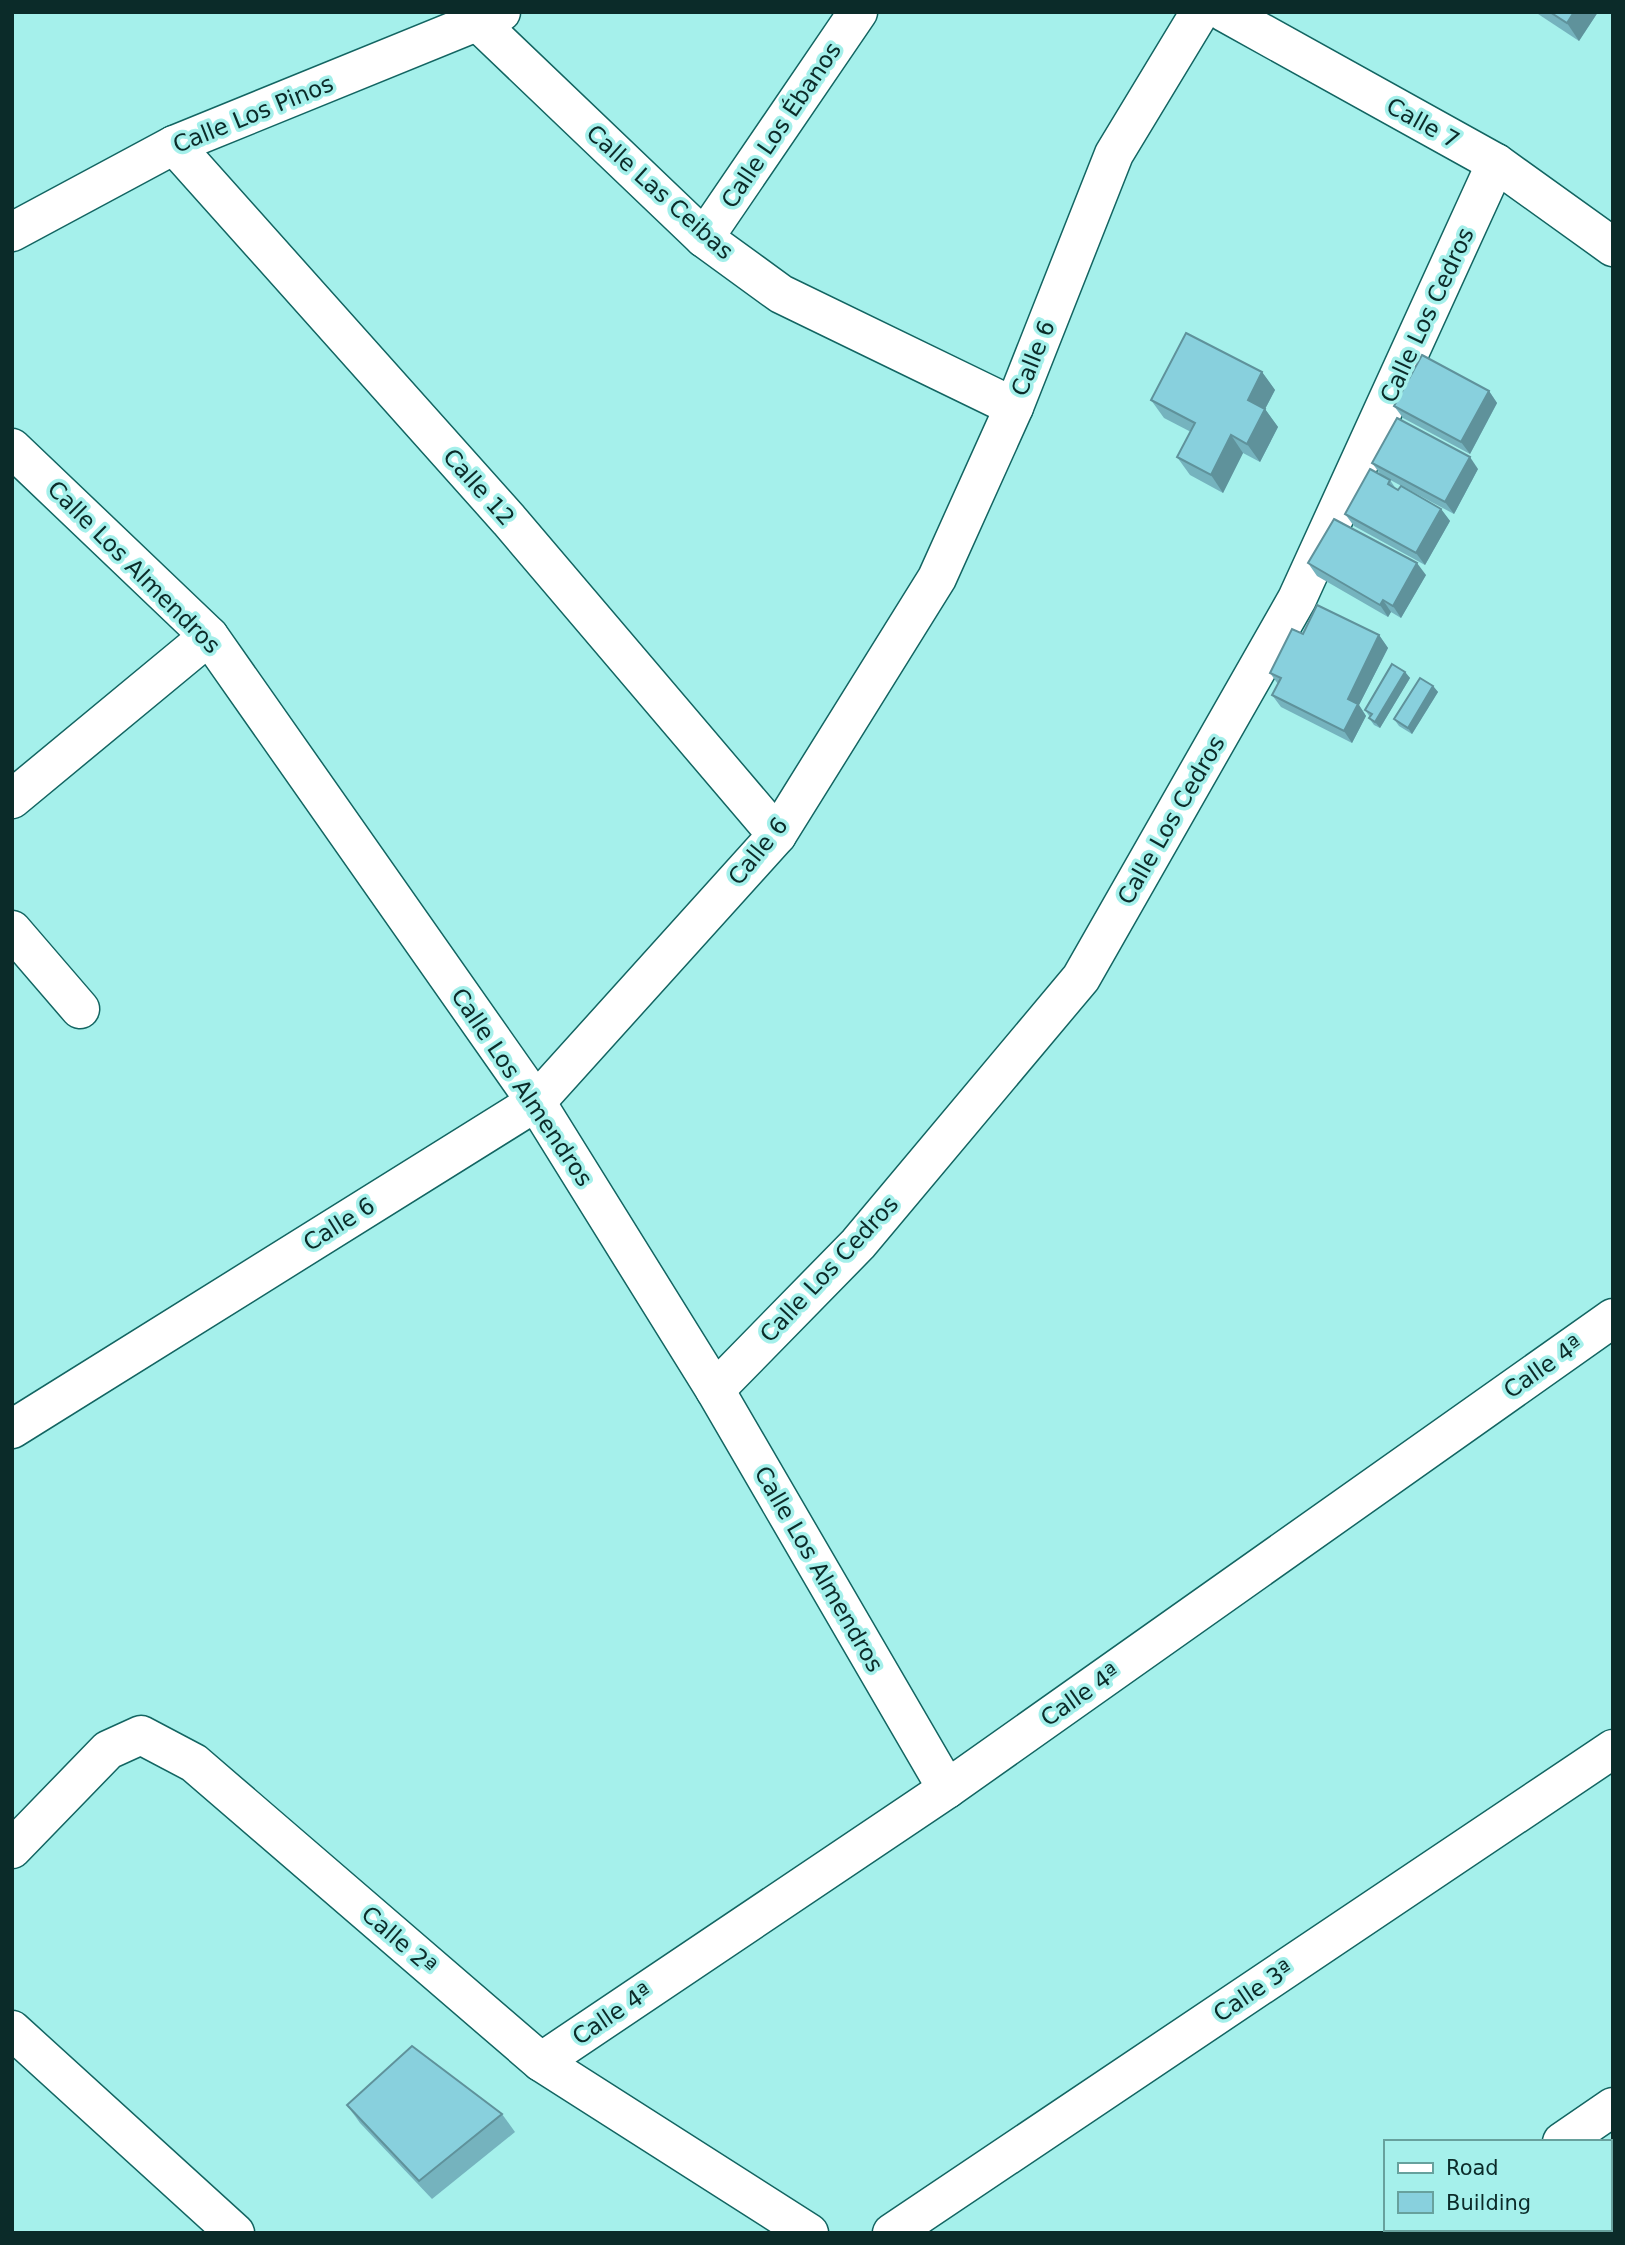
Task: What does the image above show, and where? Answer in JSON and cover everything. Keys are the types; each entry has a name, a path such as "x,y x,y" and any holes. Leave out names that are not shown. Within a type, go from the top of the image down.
{"street":[{"name":"Calle Los Ébanos","path":"704,239 858,12"},
{"name":"Calle 6","path":"12,1429 536,1102 777,835 937,578 1014,407 1114,154 1200,12"},
{"name":"Calle 7","path":"1224,12 1496,163 1613,247"},
{"name":"Calle Las Ceibas","path":"490,17 704,239 781,294 1014,407"},
{"name":"Calle Los Pinos","path":"12,232 174,145 490,17"},
{"name":"Calle 12","path":"174,145 509,520 777,835"},
{"name":"Calle Los Cedros","path":"715,1390 858,1244 1081,978 1297,599 1496,163"},
{"name":"Calle Los Almendros","path":"12,448 209,636 536,1102 715,1390 947,1789"},
{"path":"12,799 209,636"},
{"path":"12,930 80,1009"},
{"name":"Calle 4ª","path":"541,2062 947,1789 1613,1318"},
{"name":"Calle 2ª","path":"12,1849 108,1750 141,1735 194,1763 541,2062 809,2233"},
{"name":"Calle 3ª","path":"892,2233 1613,1749"},
{"path":"12,2030 235,2233"},
{"path":"1565,2140 1613,2107"}],"building":[{"path":"1550,12 1574,12 1567,23"},
{"path":"1186,333 1262,372 1248,400 1265,409 1247,444 1231,435 1211,475 1177,457 1195,423 1151,400"},
{"path":"1422,355 1489,391 1461,442 1394,406"},
{"path":"1397,418 1470,457 1445,502 1372,463"},
{"path":"1370,469 1390,480 1388,484 1398,490 1401,486 1441,509 1416,553 1345,514"},
{"path":"1334,519 1417,563 1393,606 1383,600 1380,605 1308,563"},
{"path":"1317,605 1379,635 1348,699 1358,704 1344,731 1272,695 1281,678 1270,673 1292,629 1303,634"},
{"path":"1392,664 1405,672 1375,722 1369,718 1372,714 1365,710"},
{"path":"1420,678 1433,686 1408,728 1394,719"},
{"path":"412,2046 502,2114 419,2181 347,2105"}]}
